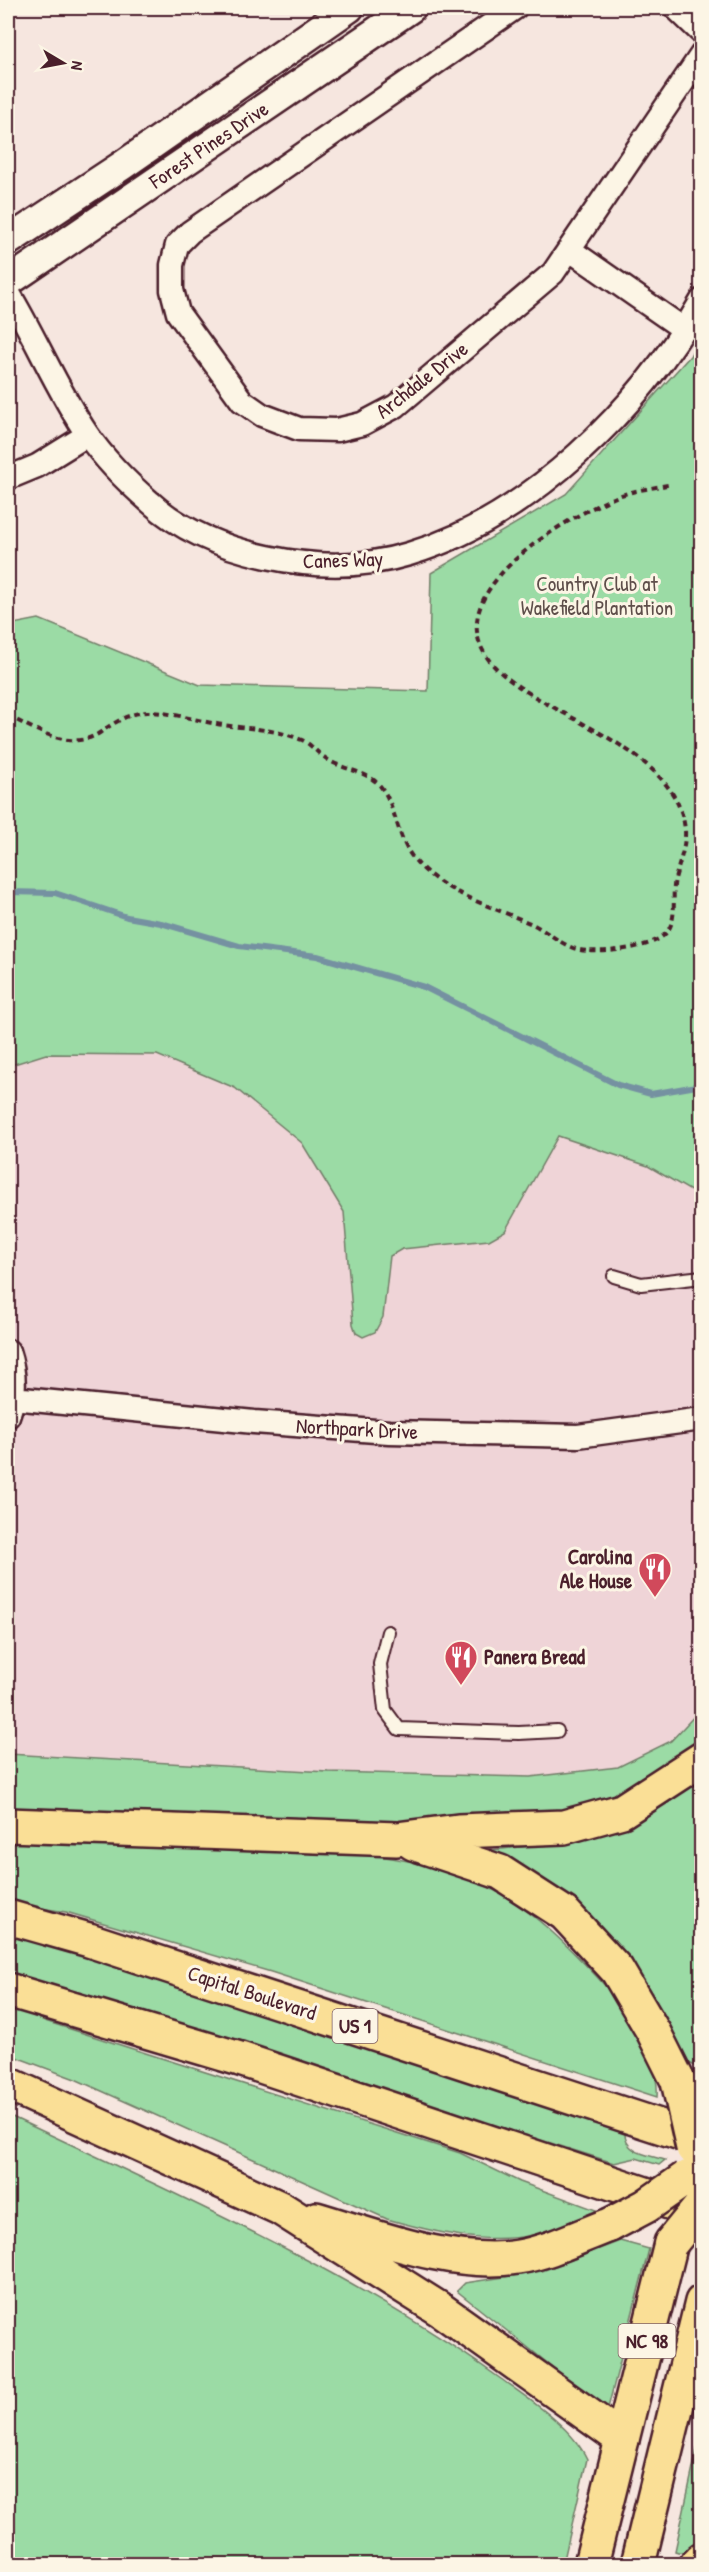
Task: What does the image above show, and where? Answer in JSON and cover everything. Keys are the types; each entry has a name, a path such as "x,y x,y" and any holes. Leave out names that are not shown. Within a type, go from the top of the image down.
{"highway":[{"path":"8,1825 397,1839 458,1831 564,1827 622,1811 702,1759"},
{"path":"8,2084 280,2208 434,2252 484,2258 518,2257 610,2225 646,2206 697,2171 678,2081 617,1970 565,1914 500,1872 451,1853 397,1839"},
{"name":"Capital Boulevard","path":"8,1917 322,2015 697,2171"},
{"path":"8,1990 240,2059 702,2212"},
{"name":"NC 98","path":"591,2565 671,2242 697,2171"},
{"path":"280,2208 441,2310 622,2439"},
{"name":"NC 98","path":"638,2565 702,2302"},
{"path":"697,2565 702,2559"}],"street":[{"name":"Forest Pines Drive","path":"8,241 123,165 349,8"},
{"name":"Forest Pines Drive","path":"8,282 411,8"},
{"name":"Archdale Drive","path":"514,8 190,232 177,245 171,279 175,302 189,331 232,389 253,409 272,420 299,429 337,430 362,424 396,406 553,273 702,54"},
{"path":"676,8 702,33"},
{"path":"570,250 685,330"},
{"name":"Canes Way","path":"8,292 87,435 151,504 180,524 228,546 314,565 373,562 408,555 465,532 527,494 587,445 612,420 685,330 702,300"},
{"path":"8,478 37,466 87,435"},
{"path":"8,1351 13,1372 10,1407"},
{"name":"Northpark Drive","path":"10,1407 389,1432 578,1436 702,1419"}],"lane":[{"path":"614,1276 640,1284 702,1277"},
{"path":"388,1632 380,1664 383,1698 385,1710 399,1729 519,1734 557,1731"}],"path":[{"path":"8,716 57,739 76,740 96,735 114,722 144,712 223,725 249,726 305,741 325,759 372,779 382,788 414,859 432,875 467,897 533,925 580,951 637,948 655,943 669,932 674,907 674,886 685,832 680,809 667,786 628,751 509,680 480,645 477,627 478,612 487,591 504,568 535,543 590,509 620,495 672,484"}],"shaded area":[{"path":"8,892 701,1085 702,1709 671,1741 617,1767 530,1777 328,1772 8,1754"}],"green space":[{"name":"Country Club at Wakefield Plantation","path":"701,335 701,1197 648,1166 558,1136 505,1231 489,1240 402,1249 390,1256 383,1317 375,1332 363,1337 356,1333 353,1324 344,1212 302,1143 235,1088 157,1055 46,1054 8,1066 8,625 39,619 200,685 428,691 431,573 566,494 690,356"},
{"path":"701,1709 701,1748 658,1782 555,1819 441,1824 8,1812 8,1754 328,1772 530,1777 618,1767 671,1741"},
{"path":"701,1779 702,2038 695,2066 687,2062 664,2014 624,1957 484,1851 578,1839 615,1830 651,1813"},
{"path":"8,1836 328,1851 394,1858 458,1874 488,1887 519,1905 574,1953 609,1991 630,2018 647,2050 653,2066 657,2097 271,1972 66,1912 8,1903"},
{"path":"8,1933 312,2026 625,2131 625,2138 632,2149 665,2160 659,2165 636,2158 614,2163 8,1972"},
{"path":"8,2005 45,2021 460,2153 520,2182 596,2210 582,2221 542,2234 497,2239 432,2231 387,2219 75,2079 8,2054"},
{"path":"8,2115 198,2205 323,2268 443,2340 549,2414 571,2436 587,2459 563,2564 8,2564"},
{"path":"620,2241 649,2249 608,2408 605,2409 457,2291 465,2283 542,2271"},
{"path":"701,2431 701,2538 687,2552 679,2552 675,2551"}],"waterway":[{"path":"8,892 55,893 127,917 161,923 239,946 317,956 424,987 618,1085 651,1094 702,1085"}],"place":[{"name":"Carolina Ale House","path":"655,1598"},
{"name":"Panera Bread","path":"461,1686"}]}
